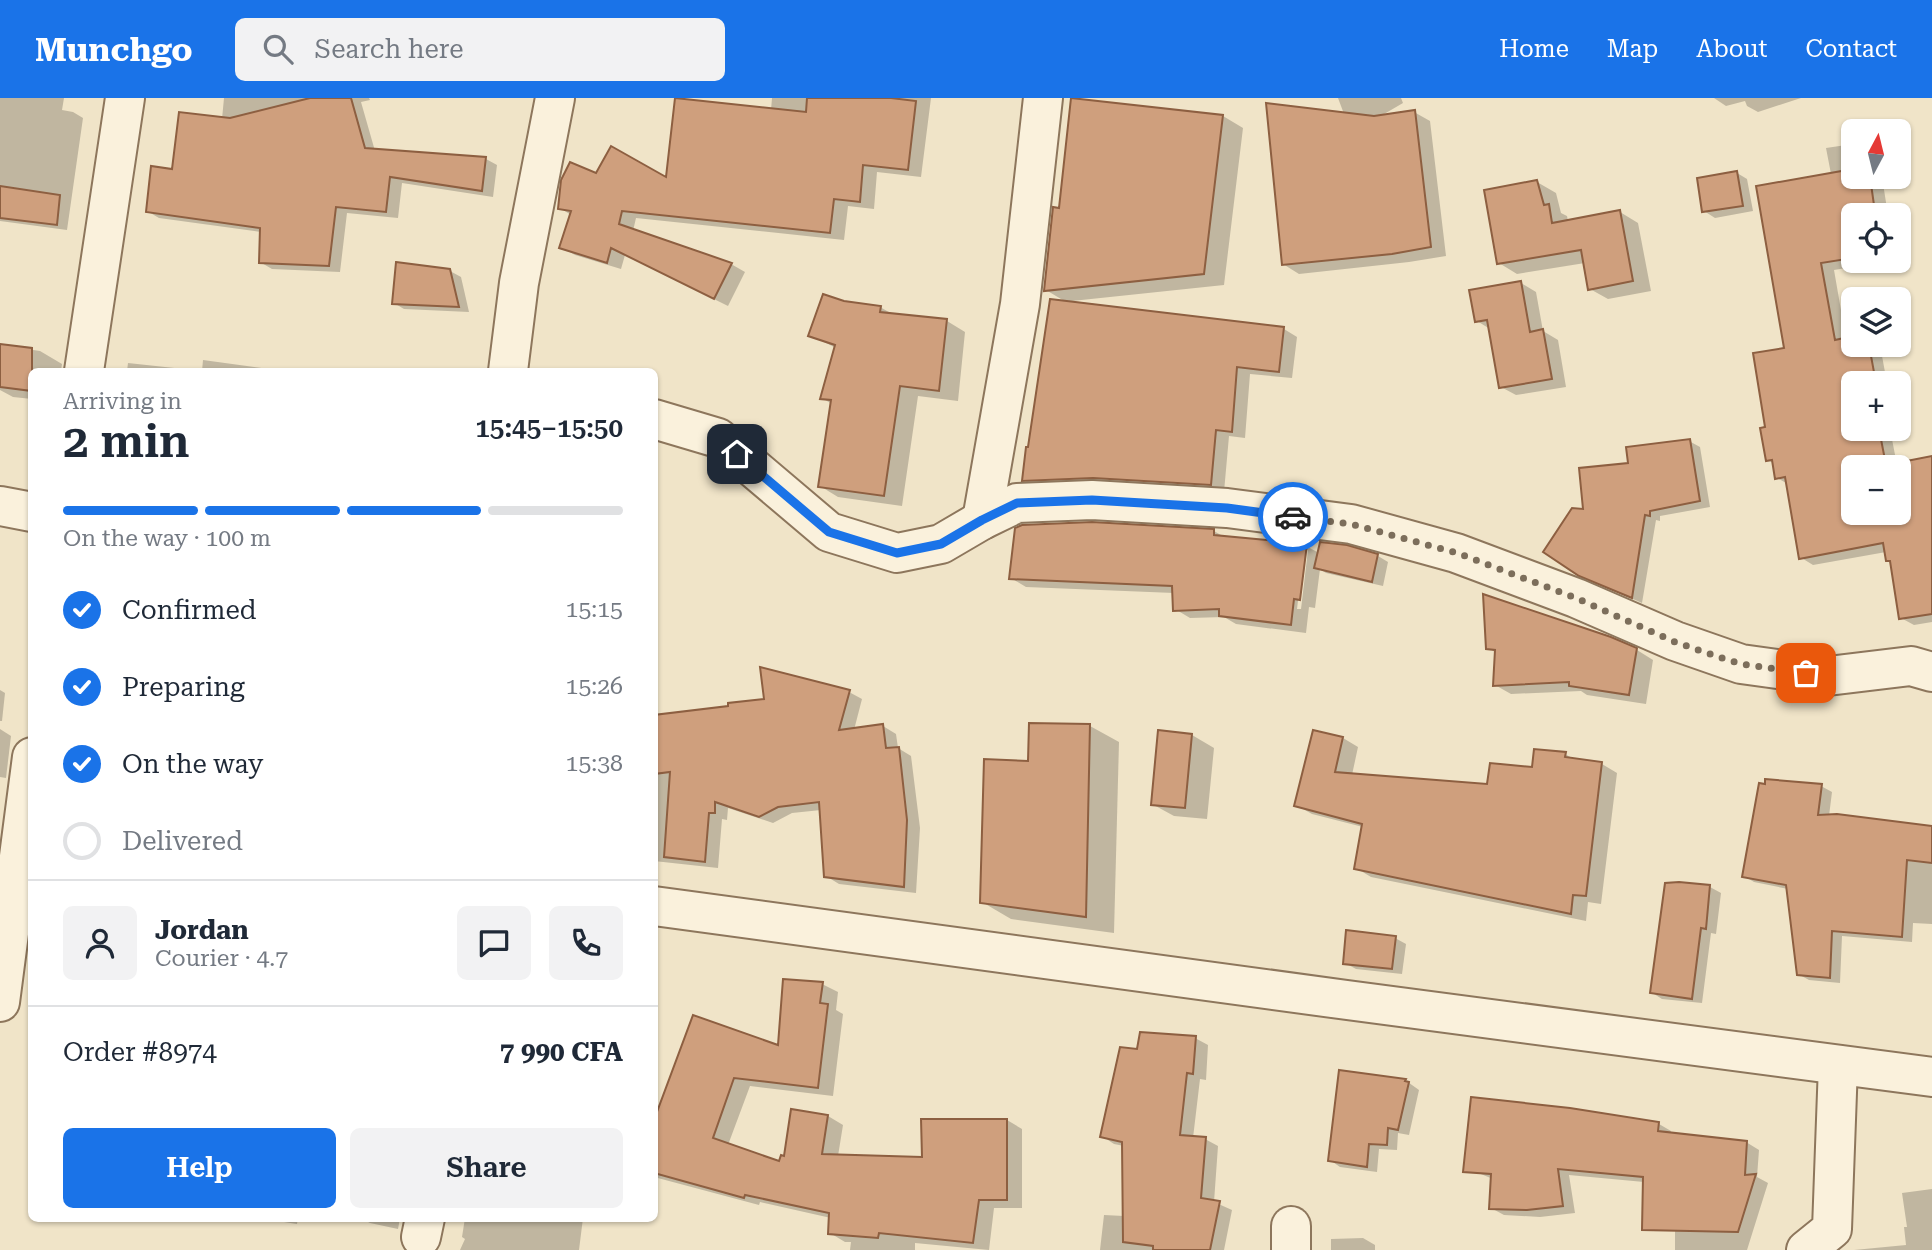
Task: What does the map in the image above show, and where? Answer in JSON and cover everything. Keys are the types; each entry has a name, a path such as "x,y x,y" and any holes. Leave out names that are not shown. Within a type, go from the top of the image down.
{"street":[{"path":"84,368 125,98"},
{"path":"509,368 519,283 555,98"},
{"path":"982,520 1020,304 1043,98"},
{"path":"658,419 718,438 829,532 897,553 941,544 1017,503 1092,500 1227,508 1351,524 1457,553 1576,598 1675,642 1741,664 1828,676 1911,666 1932,672"},
{"path":"0,506 28,511"},
{"path":"0,1002 18,824 28,776"},
{"path":"658,907 1932,1077"},
{"path":"1805,1250 1832,1229 1838,1065"}],"building":[{"path":"310,98 351,98 365,148 486,157 482,191 390,177 386,212 336,207 329,266 259,263 260,228 146,212 151,166 172,169 179,112 230,118"},
{"path":"675,98 806,112 807,98 891,98 916,101 908,170 863,165 860,202 834,199 830,233 622,211 619,224 732,263 714,299 611,248 607,263 559,248 571,211 558,209 561,180 570,162 596,173 611,146 666,177"},
{"path":"1071,98 1223,115 1204,274 1044,291 1053,207 1059,208"},
{"path":"1266,103 1374,116 1415,110 1431,247 1392,254 1282,265"},
{"path":"1737,171 1743,206 1702,212 1697,178"},
{"path":"1841,171 1841,189 1872,189 1874,203 1841,203 1841,260 1821,263 1835,340 1841,339 1841,357 1871,357 1874,371 1841,371 1841,441 1881,441 1884,455 1841,455 1841,525 1911,525 1911,460 1932,456 1932,614 1899,619 1890,561 1886,561 1883,543 1799,559 1785,477 1775,479 1772,460 1766,461 1760,428 1765,427 1753,353 1784,348 1756,186"},
{"path":"1537,180 1544,205 1549,204 1552,223 1620,210 1633,281 1588,290 1581,250 1497,264 1484,190"},
{"path":"0,186 60,195 57,225 0,218"},
{"path":"396,262 450,269 459,307 392,304"},
{"path":"1521,281 1530,332 1543,329 1552,379 1499,388 1487,320 1475,322 1469,290"},
{"path":"823,294 844,301 881,306 880,312 947,319 939,391 900,386 884,496 818,487 831,400 820,399 835,345 808,336"},
{"path":"1050,299 1284,327 1279,372 1237,367 1232,432 1216,430 1211,485 1093,478 1022,481"},
{"path":"0,344 32,348 32,368 28,368 28,390 0,387"},
{"path":"1690,439 1700,501 1650,511 1650,516 1645,515 1632,598 1579,576 1543,552 1572,508 1583,509 1579,468 1628,463 1626,447"},
{"path":"1092,522 1214,529 1214,535 1307,544 1300,600 1294,599 1291,625 1219,616 1219,609 1173,611 1172,586 1009,579 1015,528 1022,525"},
{"path":"1320,542 1347,545 1378,554 1372,582 1314,568"},
{"path":"1483,594 1637,648 1629,695 1569,686 1569,682 1493,686 1495,650 1486,649"},
{"path":"760,667 850,690 839,730 883,724 886,748 899,747 907,820 904,887 824,877 819,802 778,807 759,817 715,802 715,813 709,813 705,862 664,857 670,772 658,774 658,715 764,699"},
{"path":"1029,723 1090,724 1086,917 980,903 984,759 1028,761"},
{"path":"1158,730 1192,734 1185,808 1151,805"},
{"path":"1313,730 1343,737 1335,772 1487,784 1490,763 1532,767 1534,749 1566,752 1565,757 1602,762 1586,896 1573,895 1571,914 1354,869 1362,824 1294,806"},
{"path":"1765,779 1822,784 1818,815 1837,814 1932,826 1932,863 1907,860 1902,937 1832,931 1830,978 1797,975 1786,885 1742,877 1759,783 1765,784"},
{"path":"1665,883 1710,885 1706,929 1701,928 1692,999 1650,993"},
{"path":"1346,930 1396,936 1392,969 1343,964"},
{"path":"783,979 823,982 820,1003 828,1004 818,1088 734,1078 713,1138 779,1161 781,1155 784,1156 791,1109 828,1115 822,1154 922,1157 921,1119 1007,1119 1007,1200 979,1200 973,1243 879,1233 878,1238 828,1234 829,1213 745,1195 744,1198 658,1174 658,1109 693,1015 778,1045"},
{"path":"1140,1032 1196,1036 1193,1074 1187,1073 1180,1135 1206,1137 1201,1198 1220,1201 1210,1250 1153,1250 1153,1246 1123,1242 1122,1142 1100,1137 1120,1047 1137,1049"},
{"path":"1339,1070 1406,1079 1405,1081 1409,1082 1398,1130 1388,1128 1387,1145 1369,1144 1367,1167 1328,1161"},
{"path":"1471,1097 1570,1108 1659,1122 1658,1131 1747,1141 1745,1175 1756,1174 1738,1232 1642,1230 1643,1177 1558,1169 1563,1206 1527,1210 1489,1209 1491,1174 1463,1172"}],"way so far":[{"path":"1293,517 1351,524 1457,553 1576,598 1675,642 1741,664 1806,673"}],"route":[{"path":"737,454 829,532 897,553 941,544 1017,503 1092,500 1227,508 1293,517"}]}
